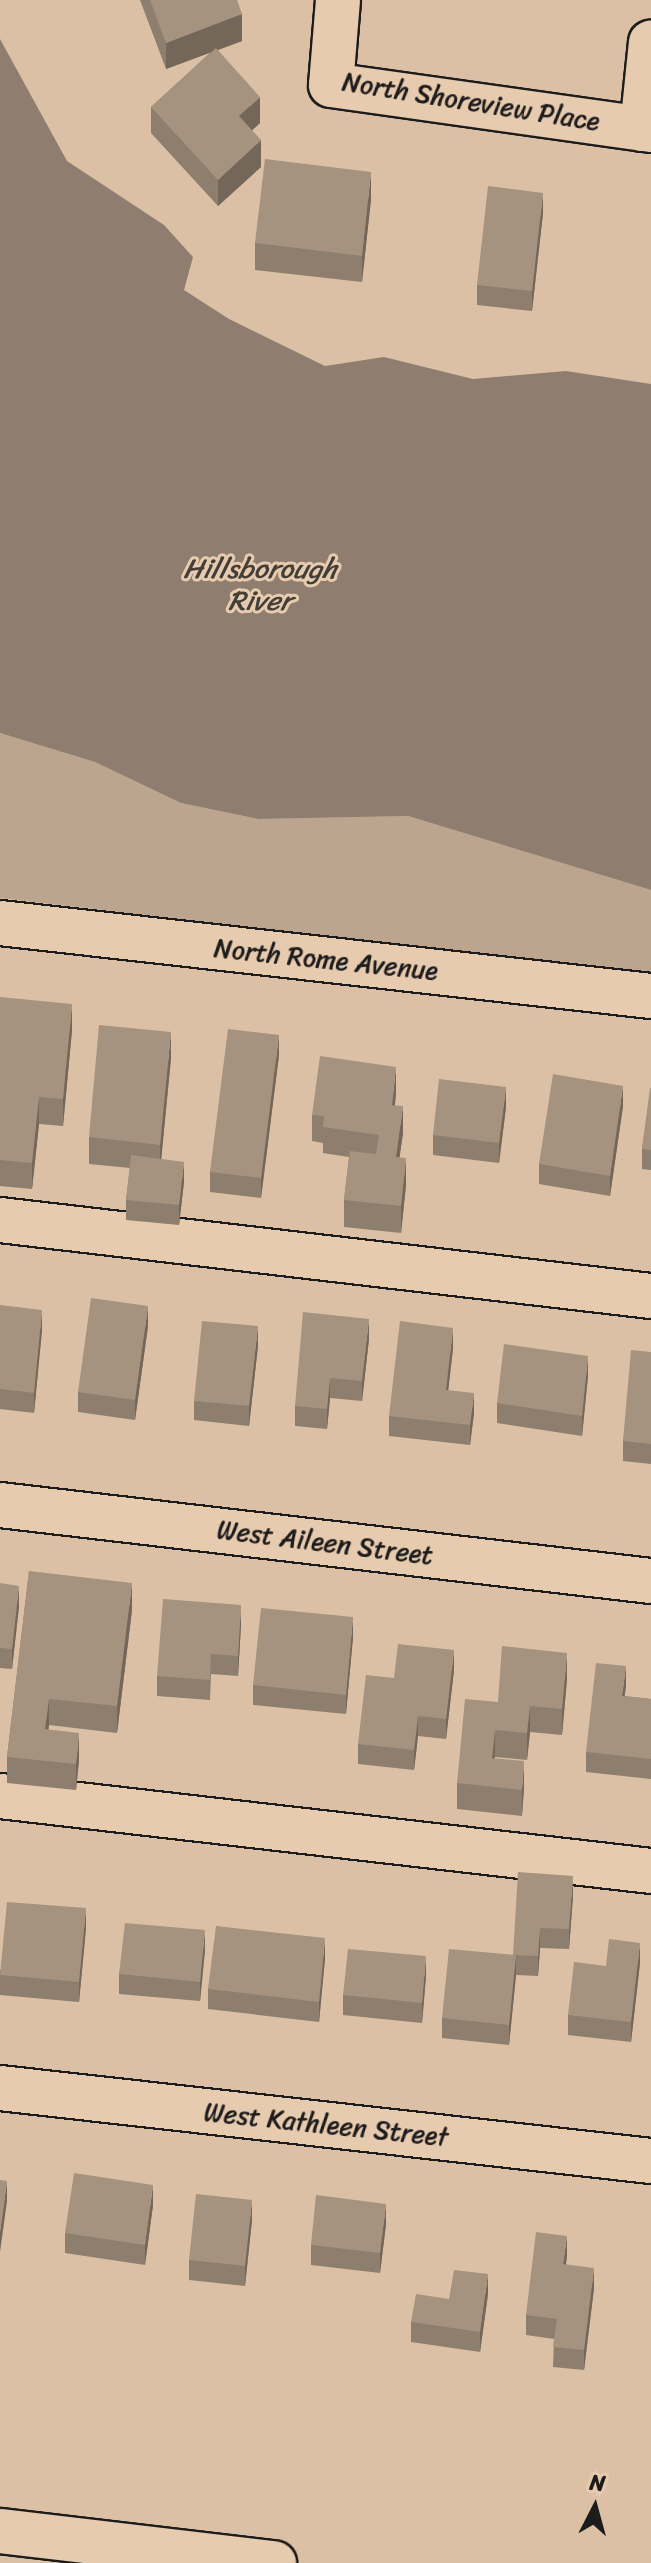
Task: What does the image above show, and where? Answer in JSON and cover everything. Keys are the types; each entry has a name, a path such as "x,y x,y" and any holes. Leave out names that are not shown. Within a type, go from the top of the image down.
{"street":[{"name":"North Shoreview Place","path":"338,0 331,85 646,130"},
{"path":"646,130 651,42"},
{"name":"North Rome Avenue","path":"0,923 651,996"},
{"path":"0,1220 651,1296"},
{"name":"West Aileen Street","path":"0,1505 651,1581"},
{"path":"0,1796 651,1871"},
{"name":"West Kathleen Street","path":"0,2088 651,2161"},
{"path":"0,2531 74,2552 274,2563"}],"shaded area":[{"path":"0,733 95,762 181,803 258,819 408,816 651,890 651,974 0,898"}],"water":[{"name":"Hillsborough River","path":"0,39 67,161 164,225 193,257 184,290 229,319 325,366 384,357 473,379 566,371 651,384 651,890 408,816 258,819 181,803 95,762 0,733"}],"building":[{"path":"150,0 237,0 242,14 166,43"},
{"path":"216,48 260,97 239,116 261,140 218,180 151,107"},
{"path":"265,159 371,172 362,256 255,243"},
{"path":"488,186 543,193 532,291 477,285"},
{"path":"0,997 72,1004 63,1099 39,1097 32,1163 0,1160"},
{"path":"99,1025 171,1032 160,1145 89,1137"},
{"path":"228,1029 279,1035 261,1178 210,1172"},
{"path":"320,1056 396,1067 392,1105 403,1106 396,1157 406,1158 401,1206 344,1200 350,1151 376,1154 379,1135 323,1127 324,1116 312,1115"},
{"path":"553,1074 623,1086 610,1176 539,1164"},
{"path":"439,1079 506,1087 499,1143 433,1135"},
{"path":"651,1088 651,1150 642,1149"},
{"path":"131,1155 184,1162 179,1205 126,1200"},
{"path":"91,1298 148,1306 135,1400 78,1392"},
{"path":"0,1305 42,1310 34,1393 0,1389"},
{"path":"303,1312 369,1319 362,1381 330,1378 327,1409 295,1406"},
{"path":"202,1321 258,1326 249,1406 194,1401"},
{"path":"400,1321 453,1328 446,1390 474,1393 470,1425 389,1416"},
{"path":"504,1344 588,1356 582,1416 497,1403"},
{"path":"631,1350 651,1352 651,1444 623,1441"},
{"path":"29,1571 132,1583 117,1706 49,1699 45,1729 79,1733 76,1764 7,1757"},
{"path":"0,1583 19,1586 12,1649 0,1648"},
{"path":"163,1599 241,1605 238,1656 211,1654 210,1680 157,1676"},
{"path":"261,1608 353,1617 346,1695 253,1685"},
{"path":"398,1644 454,1650 446,1719 418,1716 414,1750 358,1744 366,1675 394,1678"},
{"path":"502,1646 567,1653 562,1709 530,1706 527,1733 495,1730 492,1758 524,1761 522,1790 457,1783 465,1699 498,1702"},
{"path":"596,1663 626,1666 622,1696 651,1699 651,1759 586,1752"},
{"path":"518,1872 573,1876 569,1929 540,1928 538,1956 513,1955"},
{"path":"7,1902 86,1908 79,1982 0,1975"},
{"path":"125,1923 205,1930 200,1982 119,1974"},
{"path":"216,1926 325,1938 319,2002 208,1989"},
{"path":"609,1939 640,1943 631,2022 568,2015 574,1962 606,1966"},
{"path":"348,1949 426,1956 422,2003 343,1995"},
{"path":"449,1949 516,1955 509,2025 442,2018"},
{"path":"74,2173 153,2185 145,2245 65,2233"},
{"path":"0,2180 7,2181 0,2232"},
{"path":"196,2194 252,2200 245,2266 189,2260"},
{"path":"316,2195 386,2204 380,2253 311,2245"},
{"path":"536,2232 567,2236 563,2264 594,2268 584,2350 553,2347 557,2319 526,2315"},
{"path":"454,2270 488,2274 480,2332 411,2322 416,2294 449,2299"}]}
